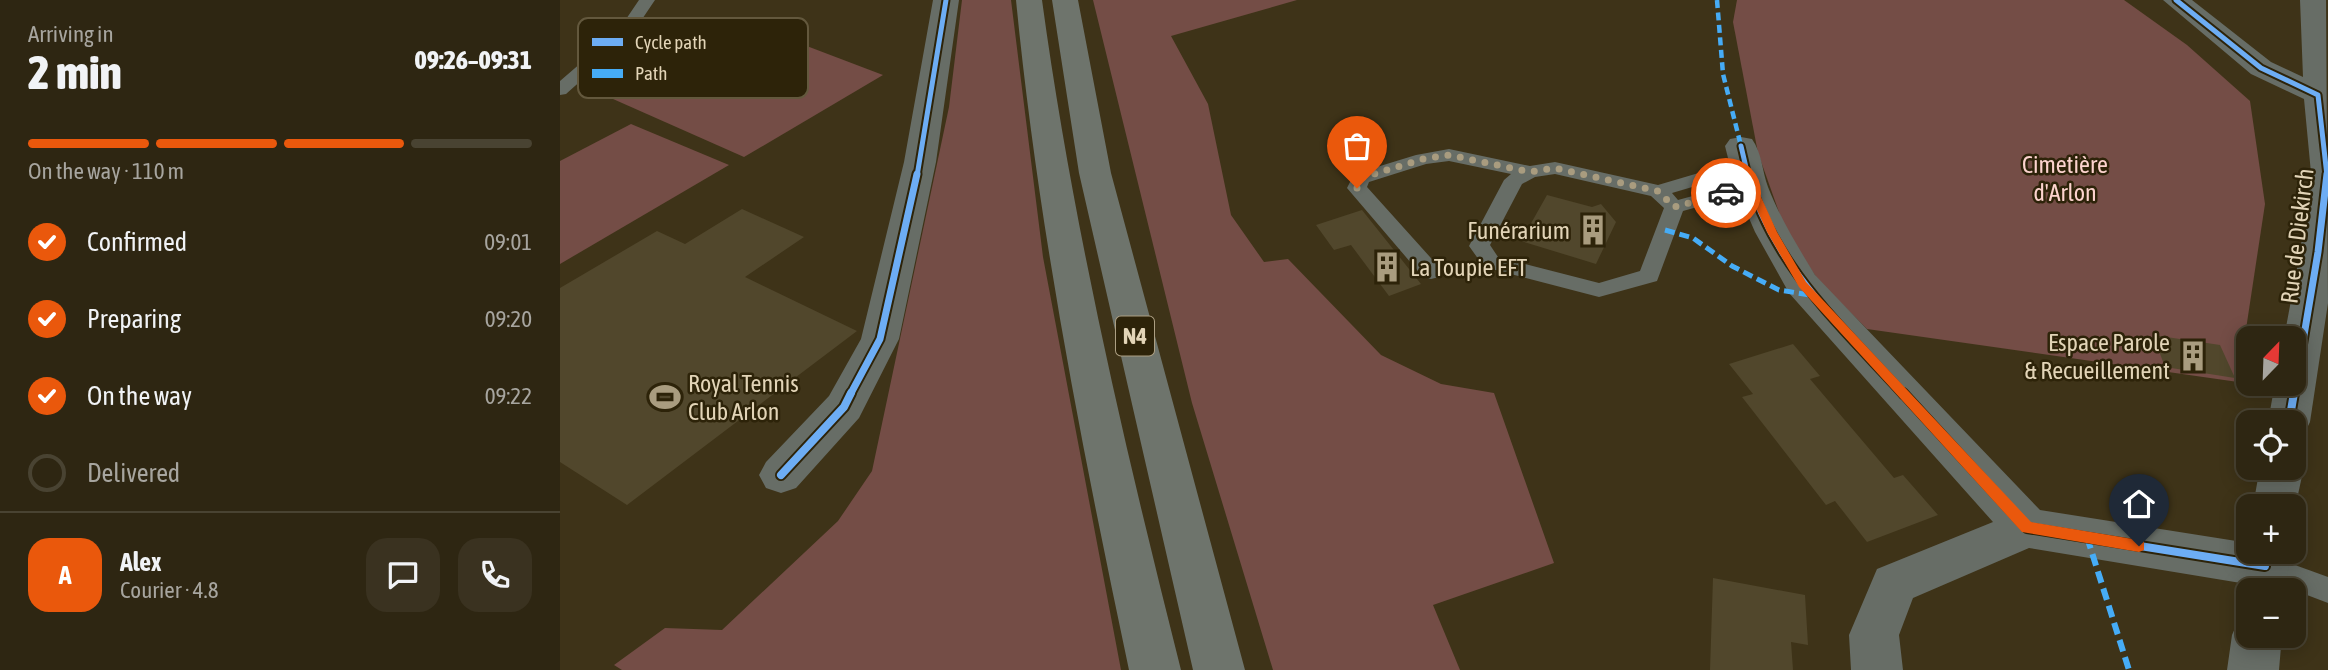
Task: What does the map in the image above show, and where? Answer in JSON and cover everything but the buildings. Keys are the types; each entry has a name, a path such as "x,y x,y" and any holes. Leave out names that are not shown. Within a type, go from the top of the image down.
{"main road":[{"name":"N4","path":"1030,0 1037,73 1083,346 1155,670"},
{"name":"N4","path":"1065,0 1095,173 1219,670"}],"street":[{"path":"781,475 844,407 880,339 920,162 946,0"},
{"path":"2176,0 2260,68 2318,95"},
{"name":"Rue de Diekirch","path":"2292,410 2323,254 2327,173 2318,95 2313,0"},
{"path":"1746,166 1772,232 1802,284 2027,528"},
{"path":"1877,670 1874,635 1894,584 2027,528 2265,569"},
{"path":"2253,670 2256,648"}],"lane":[{"path":"635,18 647,0"},
{"path":"560,90 578,74"},
{"path":"1430,272 1357,188 1361,178 1423,159 1449,155 1530,172"},
{"path":"1746,166 1674,207 1649,276 1599,290 1492,262 1479,246 1514,180 1530,172 1555,168 1658,191 1746,166"},
{"path":"1658,191 1674,207"},
{"path":"2265,569 2328,590"}],"green space":[{"path":"962,0 1011,0 1043,257 1121,670 622,670 614,665 665,628 722,630 838,521 872,471 949,107"},
{"path":"1093,0 1297,0 1171,36 1208,104 1231,215 1264,262 1288,259 1381,355 1441,384 1494,393 1554,563 1433,605 1460,670 1273,670 1192,403"},
{"name":"Cimetière d'Arlon","path":"1737,0 2124,0 2187,45 2250,101 2265,204 2246,326 2236,326 2236,382 1867,329 1818,280 1785,229 1758,153 1733,22"},
{"path":"808,46 883,75 744,157 611,98 808,98"},
{"path":"631,124 729,165 560,264 560,161"}],"marked path":[{"path":"1717,0 1723,74 1741,146"},
{"path":"1665,230 1693,238 1732,266 1779,290 1810,295"},
{"path":"2087,537 2129,670"}],"cycle path":[{"path":"781,475 844,407 880,339 920,162 946,0"},
{"path":"2176,0 2261,68 2318,95 2327,173 2318,252 2291,410"},
{"path":"1741,146 1751,186 1772,232 1802,284 2027,528 2265,566"}],"way so far":[{"path":"1357,188 1361,178 1423,159 1449,155 1479,159 1530,172 1555,168 1658,191 1674,207 1726,193"}],"place":[{"name":"Funérarium","path":"1593,230"},
{"name":"La Toupie EFT","path":"1387,267"},
{"name":"Espace Parole & Recueillement","path":"2193,356"},
{"name":"Royal Tennis Club Arlon","path":"665,397"}],"route":[{"path":"1726,193 1751,186 1772,232 1802,284 2027,528 2139,546"}]}
